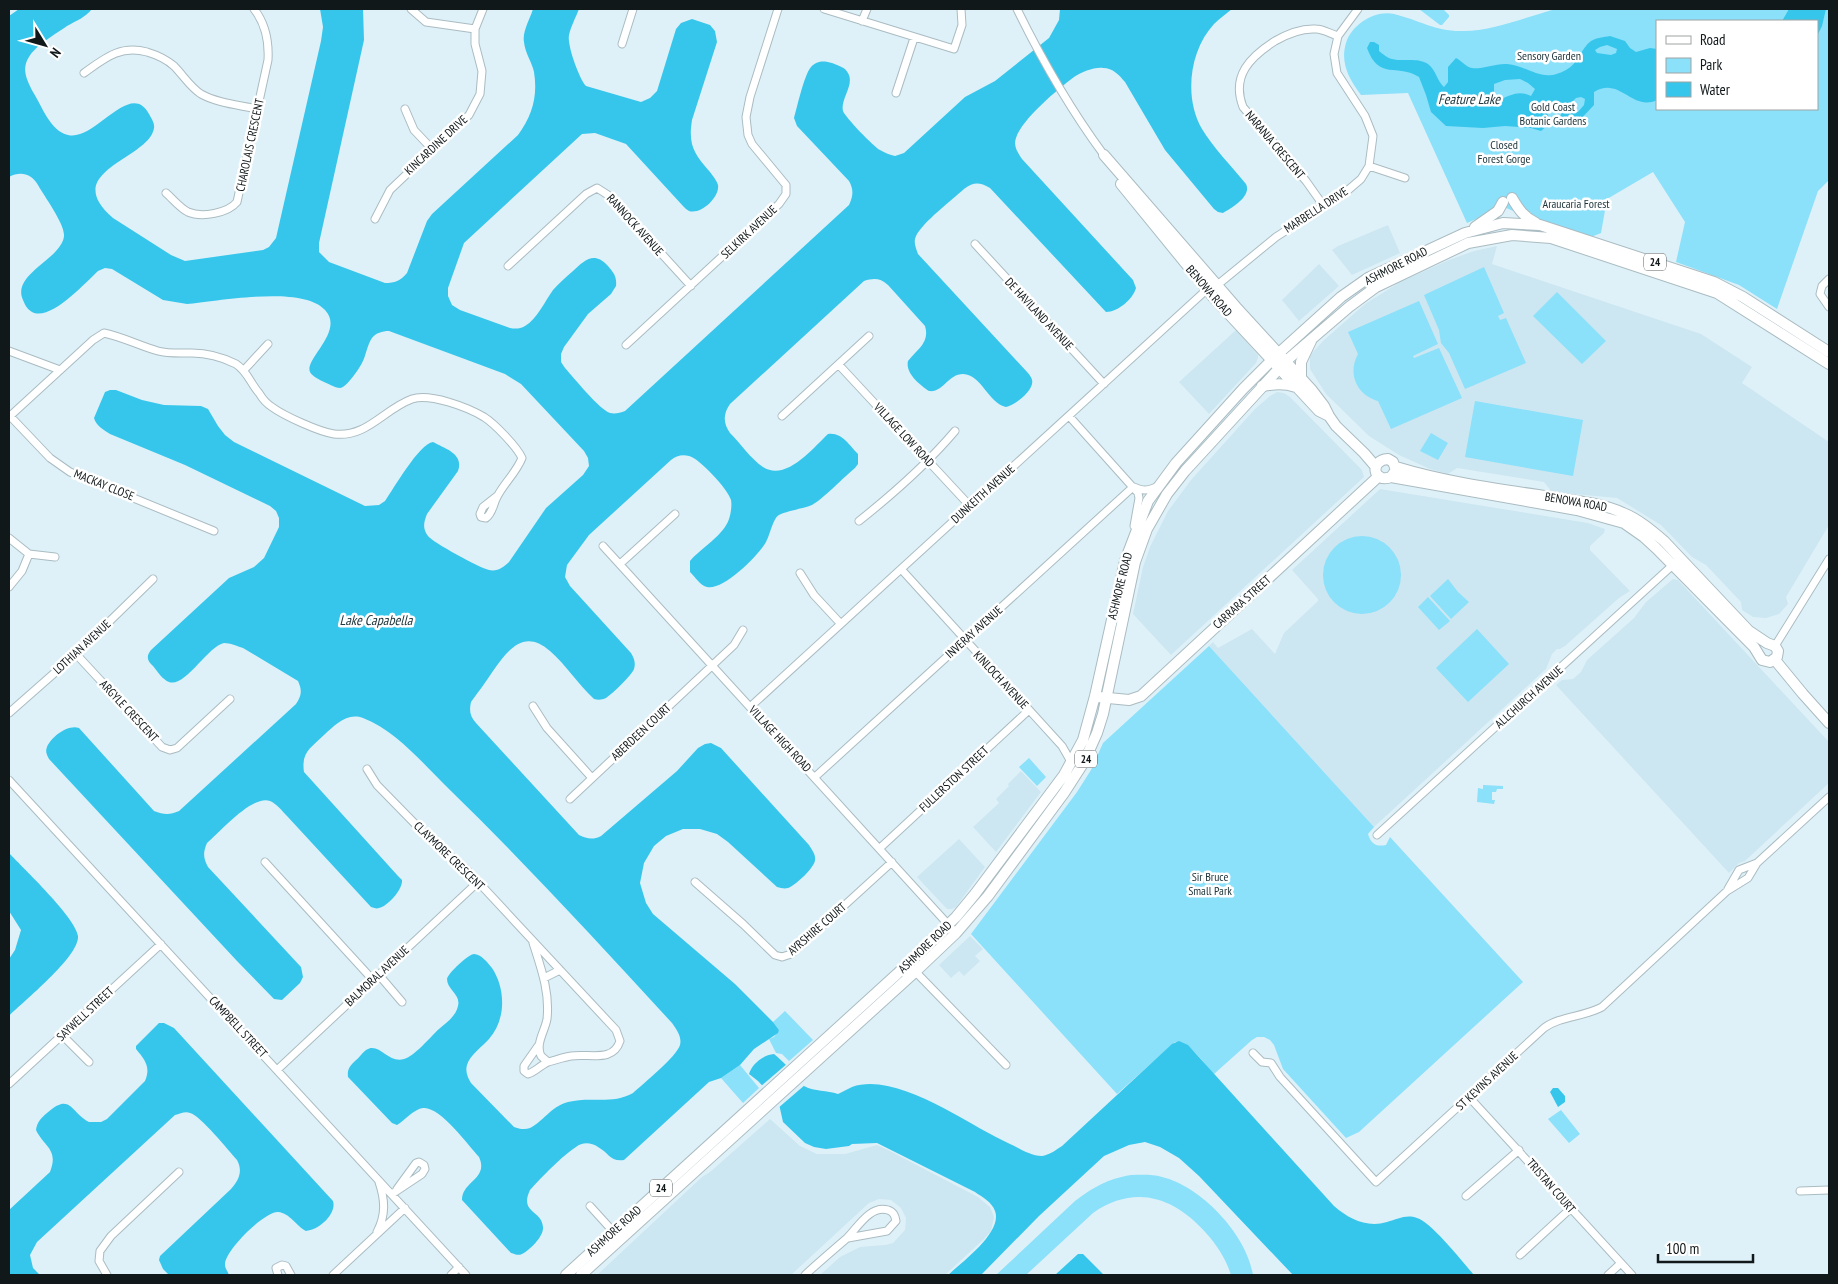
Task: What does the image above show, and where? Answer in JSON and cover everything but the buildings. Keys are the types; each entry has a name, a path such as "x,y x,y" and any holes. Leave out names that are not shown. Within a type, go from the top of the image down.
{"main road":[{"name":"BENOWA ROAD","path":"1104,155 1217,284 1275,356 1299,382 1319,411 1328,416 1378,468"},
{"name":"BENOWA ROAD","path":"1104,155 1114,176 1207,289 1275,356"},
{"path":"1465,233 1487,220 1507,200 1526,218 1540,225"},
{"name":"ASHMORE ROAD","path":"581,1275 617,1235 748,1108 908,964 976,894 1070,765 1082,740 1095,696 1125,561 1131,541 1148,501 1180,459 1275,356 1330,306 1368,278 1465,233 1503,224 1540,225 1714,282 1743,297 1829,352"},
{"name":"ASHMORE ROAD","path":"566,1275 617,1235 806,1072 956,933 988,896 1072,781 1084,762 1097,733 1133,570 1146,529 1166,494 1262,386 1314,335 1349,306 1376,288 1468,243 1487,238 1525,235 1564,242 1717,292 1829,364"},
{"path":"1262,386 1299,382 1301,362 1314,335"},
{"path":"1385,459 1391,460 1396,468 1391,478 1385,479 1378,468 1385,459"},
{"name":"CARRARA STREET","path":"1095,696 1129,700 1141,696 1378,468"},
{"name":"BENOWA ROAD","path":"1396,468 1457,482 1612,508 1624,513 1651,530 1759,654"},
{"name":"BENOWA ROAD","path":"1391,478 1505,496 1606,517 1632,528 1677,561 1749,631 1771,644"},
{"path":"1771,644 1778,654 1776,660 1764,661 1759,654 1762,646 1771,644"},
{"path":"1776,660 1829,723"},
{"path":"748,1108 760,1113"}],"street":[{"name":"CHAROLAIS CRESCENT","path":"166,193 183,209 197,214 226,211 235,205 240,194 268,60 264,30 254,9"},
{"path":"411,9 426,22 475,30"},
{"name":"KINCARDINE DRIVE","path":"376,219 390,190 469,114 480,94 482,71 475,44 475,30 482,9"},
{"path":"622,44 633,9"},
{"name":"SELKIRK AVENUE","path":"626,346 779,204 786,194 784,181 762,158 752,144 748,135 746,117 748,102 778,9"},
{"path":"824,9 954,49 962,25 962,9"},
{"path":"862,20 867,9"},
{"name":"BENOWA ROAD","path":"1017,9 1082,125 1104,155"},
{"path":"1358,9 1338,36 1334,54 1337,73 1365,116 1372,136 1369,166 1405,178"},
{"name":"NARANJA CRESCENT","path":"1322,206 1306,182 1243,107 1239,96 1241,78 1248,62 1262,49 1290,32 1316,29 1338,36"},
{"path":"896,93 914,38"},
{"path":"84,73 113,54 129,49 137,50 155,54 169,62 188,83 207,97 257,109"},
{"path":"405,110 414,130 432,150"},
{"name":"MARBELLA DRIVE","path":"1217,284 1276,237 1347,191 1361,179 1369,166"},
{"name":"RANNOCK AVENUE","path":"508,266 586,194 597,188 608,194 690,286"},
{"name":"DE HAVILAND AVENUE","path":"975,244 1104,384"},
{"path":"1829,279 1822,286 1820,294 1829,306"},
{"name":"DUNKEITH AVENUE","path":"750,707 1207,289 1217,284"},
{"path":"9,417 93,340 104,333 118,336 158,351 174,354 212,355 234,363 244,370 258,392 272,407 318,430 334,434 350,434 369,427 394,406 414,398 434,398 468,409 485,418 518,449 522,458 519,466 497,496"},
{"path":"782,416 869,336"},
{"path":"244,370 268,344"},
{"path":"9,351 60,370"},
{"name":"VILLAGE LOW ROAD","path":"839,365 970,506"},
{"path":"1069,416 1133,487 1140,498 1131,541"},
{"name":"MACKAY CLOSE","path":"9,417 50,458 70,472 214,531"},
{"path":"859,521 877,507 955,431"},
{"path":"1133,487 1143,491 1159,486"},
{"name":"INVERAY AVENUE","path":"815,777 1133,487"},
{"path":"620,564 675,514"},
{"path":"9,538 29,554 55,557"},
{"name":"VILLAGE HIGH ROAD","path":"603,546 956,933"},
{"path":"9,587 22,571 29,554"},
{"path":"1771,644 1829,559"},
{"name":"ALLCHURCH AVENUE","path":"1376,836 1677,561"},
{"name":"KINLOCH AVENUE","path":"901,569 1062,746 1070,760 1070,765"},
{"path":"800,573 814,595 840,623"},
{"name":"LOTHIAN AVENUE","path":"9,713 76,654 153,579"},
{"name":"ABERDEEN COURT","path":"570,799 734,645 743,630"},
{"name":"ARGYLE CRESCENT","path":"76,654 162,747 170,750 177,748 230,699"},
{"path":"533,706 547,728 592,778"},
{"name":"FULLERSTON STREET","path":"880,848 1028,710"},
{"path":"1062,746 1073,746 1082,740"},
{"name":"CLAYMORE CRESCENT","path":"367,769 377,785 417,826 467,870 616,1030 620,1041 615,1050 605,1056 572,1056 548,1062 531,1074 524,1071 524,1066 539,1046 546,1020 548,996 534,943"},
{"name":"CAMPBELL STREET","path":"9,780 377,1178 394,1192 405,1208 466,1275"},
{"name":"ST KEVINS AVENUE","path":"1253,1053 1262,1062 1271,1063 1280,1077 1376,1182 1549,1025 1592,1012 1602,1006 1727,891 1745,880 1757,863 1829,797"},
{"path":"265,862 376,978 402,1002"},
{"name":"AYRSHIRE COURT","path":"695,882 743,924 774,955 782,958 791,954 892,862"},
{"name":"ST KEVINS AVENUE","path":"1727,891 1741,869 1757,863"},
{"path":"1738,873 1739,877 1745,880"},
{"name":"BALMORAL AVENUE","path":"277,1070 478,882"},
{"name":"SAYWELL STREET","path":"9,1084 161,944"},
{"path":"908,964 1006,1065"},
{"path":"544,978 560,970"},
{"path":"62,1035 89,1062"},
{"path":"539,1046 541,1056 548,1062"},
{"name":"TRISTAN COURT","path":"1469,1097 1632,1275"},
{"path":"1466,1196 1518,1150"},
{"path":"107,1275 100,1261 100,1251 111,1236 179,1172"},
{"path":"372,1239 380,1225 384,1210 383,1196 377,1178"},
{"path":"1800,1191 1829,1190"},
{"path":"590,1206 617,1235"},
{"path":"333,1275 405,1208"},
{"path":"805,1275 848,1238 872,1213 885,1209 891,1210 894,1214 896,1221 892,1228 887,1231 848,1238"},
{"path":"1520,1255 1570,1209"},
{"path":"1608,1275 1621,1263"},
{"path":"278,1275 276,1269 281,1264 286,1267 291,1275"},
{"path":"451,1275 459,1267"}],"shaded area":[{"path":"1388,225 1400,253 1352,275 1332,250"},
{"path":"1497,246 1492,264 1701,334 1752,367 1742,383 1829,442 1829,525 1786,597 1788,604 1779,614 1766,618 1753,617 1742,610 1741,602 1706,565 1692,557 1661,525 1617,498 1552,492 1544,482 1457,468 1448,474 1430,469 1399,455 1369,436 1326,394 1310,369 1310,357 1323,341 1365,304 1400,282 1449,260 1474,251"},
{"path":"1319,264 1339,286 1299,321 1282,300"},
{"path":"1236,330 1258,355 1258,358 1256,363 1209,414 1179,382"},
{"path":"1277,392 1284,393 1290,397 1362,470 1364,477 1171,655 1133,614 1143,567 1150,547 1168,511 1191,480 1255,409"},
{"path":"1380,489 1588,523 1605,529 1604,533 1590,546 1590,550 1630,591 1619,598 1565,646 1557,649 1552,654 1546,669 1374,827 1209,646 1213,642 1218,648 1252,629 1275,654 1284,633 1318,601 1292,570"},
{"path":"1673,579 1678,580 1829,742 1829,783 1745,861 1739,863 1729,873 1556,685 1562,680 1573,679 1581,672 1587,660 1634,618 1646,602"},
{"path":"1021,771 1041,792 996,852 973,827 999,803 996,799"},
{"path":"959,839 985,867 956,907 947,909 917,877"},
{"path":"970,936 983,949 975,956 980,961 964,976 959,971 951,978 939,965"},
{"path":"770,1119 800,1146 817,1154 845,1154 877,1145 888,1150 978,1197 990,1207 994,1217 991,1231 945,1275 820,1275 840,1257 860,1247 893,1243 905,1230 906,1218 901,1208 891,1200 879,1199 869,1203 791,1275 597,1275 702,1177"}],"green space":[{"path":"1419,9 1443,9 1449,17 1440,25"},
{"name":"Gold Coast Botanic Gardens","path":"1556,9 1829,9 1829,180 1818,191 1777,309 1739,285 1676,262 1685,222 1653,172 1607,199 1601,233 1591,237 1530,217 1531,212 1518,213 1504,207 1467,223 1408,93 1361,95 1349,77 1345,64 1344,50 1353,30 1365,20 1379,14 1387,13 1403,16 1436,28 1454,31 1486,29"},
{"path":"1484,267 1504,313 1498,316 1500,320 1506,318 1526,363 1465,389 1449,353 1441,343 1439,330 1424,295"},
{"path":"1557,292 1606,341 1582,364 1533,316"},
{"path":"1419,301 1438,344 1413,356 1414,358 1439,348 1462,398 1391,429 1378,401 1364,394 1356,383 1354,369 1358,354 1348,332"},
{"path":"1475,401 1583,420 1573,476 1465,457"},
{"path":"1431,433 1448,443 1438,460 1420,451"},
{"path":"1354,536 1370,536 1384,542 1395,553 1401,567 1401,583 1395,597 1384,608 1370,614 1354,614 1340,608 1329,597 1323,583 1323,567 1329,553 1340,542"},
{"path":"1448,579 1469,602 1451,619 1430,596"},
{"path":"1428,597 1450,621 1439,630 1418,607"},
{"path":"1477,629 1509,664 1468,702 1436,668"},
{"name":"Sir Bruce Small Park","path":"1209,646 1374,827 1368,834 1372,842 1379,846 1386,845 1390,837 1523,982 1359,1132 1346,1138 1283,1069 1274,1045 1264,1037 1257,1037 1252,1040 1214,1074 1191,1049 1186,1045 1175,1042 1117,1094 971,934 1077,792 1091,770 1103,743"},
{"path":"1029,758 1046,777 1037,786 1019,767"},
{"path":"1483,785 1503,786 1503,789 1497,789 1496,792 1492,792 1492,800 1495,800 1494,804 1477,802 1478,788 1483,789"},
{"path":"785,1011 813,1040 789,1061 782,1054 776,1053 769,1039 774,1037 779,1030 773,1022"},
{"path":"740,1065 759,1088 743,1103 721,1078"},
{"path":"1561,1110 1580,1134 1569,1143 1548,1119"},
{"path":"1131,1175 1154,1175 1177,1182 1192,1190 1206,1201 1220,1214 1242,1244 1253,1275 1231,1275 1224,1258 1214,1242 1194,1221 1167,1203 1139,1197 1109,1204 1093,1213 1026,1275 996,1275 1075,1201 1101,1184"}],"water":[{"name":"Lake Capabella","path":"19,9 92,9 84,17 67,26 36,48 25,66 27,79 51,123 56,129 68,135 78,135 89,130 122,107 132,104 141,105 149,114 154,128 149,139 138,149 111,167 101,177 96,188 99,202 113,218 171,255 185,261 263,250 269,247 276,238 321,41 323,27 320,9 363,9 364,40 319,243 319,252 329,262 385,283 397,281 407,273 427,221 432,214 518,135 527,121 533,106 535,81 524,38 533,9 579,9 571,28 569,40 574,61 583,82 586,86 641,102 650,98 657,91 676,29 681,23 692,19 710,25 715,31 717,42 692,120 691,136 696,154 717,182 718,190 713,200 704,208 694,212 689,211 626,144 595,133 582,134 464,243 448,288 448,296 452,305 460,310 516,329 525,326 533,319 553,290 582,263 594,258 603,261 615,275 616,286 611,294 588,314 564,347 561,354 561,362 593,400 610,413 619,413 625,411 849,205 852,187 849,181 797,126 794,118 808,71 813,65 818,62 827,62 842,67 847,71 850,82 843,111 877,148 895,156 904,153 965,97 995,81 1049,38 1059,20 1060,9 1232,9 1214,24 1199,47 1194,61 1191,89 1196,117 1206,136 1246,184 1246,193 1240,201 1223,213 1214,209 1165,150 1125,82 1116,72 1107,68 1096,68 1074,77 1050,97 1025,122 1016,138 1016,147 1022,159 1133,280 1136,288 1128,300 1115,310 1106,312 990,188 974,184 964,189 938,211 920,230 915,240 918,254 1029,374 1032,384 1027,393 1019,401 1006,407 994,400 975,379 963,374 953,377 934,391 929,391 914,378 908,365 908,361 919,349 926,337 925,326 888,285 877,279 864,281 730,404 725,418 726,426 730,433 750,456 763,467 781,470 790,467 807,455 828,434 833,434 841,437 858,454 858,464 855,468 812,505 779,515 773,523 762,548 740,571 714,587 707,587 700,583 690,572 690,561 726,525 731,512 731,500 719,482 694,458 684,455 673,459 589,535 567,565 565,577 570,586 631,653 635,667 630,676 606,698 594,699 550,651 541,644 532,641 524,642 517,644 511,649 471,702 470,713 476,723 579,835 587,838 601,836 677,771 698,748 711,743 721,748 809,845 814,852 815,858 812,867 804,876 791,887 784,888 777,887 717,834 700,829 683,829 666,836 654,846 644,863 640,883 646,903 653,914 735,984 779,1030 778,1033 754,1049 740,1065 721,1078 709,1082 624,1160 616,1160 602,1149 587,1143 578,1145 565,1155 530,1190 527,1203 542,1221 543,1231 536,1242 522,1254 511,1253 462,1200 466,1188 481,1170 481,1164 479,1157 453,1127 437,1113 423,1108 413,1112 397,1125 392,1123 348,1077 348,1072 353,1063 366,1050 371,1048 380,1050 398,1060 408,1057 418,1050 450,1019 458,1006 458,998 449,986 448,976 468,957 477,954 486,961 497,976 502,995 502,1004 499,1023 489,1039 471,1058 467,1065 467,1075 471,1083 514,1127 530,1128 556,1107 568,1102 576,1100 617,1099 633,1093 678,1050 680,1036 672,1023 562,905 479,818 399,740 363,718 347,718 332,727 308,751 303,765 304,772 402,880 398,892 390,901 383,907 371,907 281,810 270,801 263,800 246,808 207,843 205,849 204,858 208,867 301,967 303,977 300,983 282,1000 274,999 49,759 46,750 49,743 60,732 70,728 79,728 154,811 164,814 173,813 179,811 296,704 301,690 298,681 243,648 224,643 211,651 182,679 175,682 169,682 165,679 149,662 149,652 229,578 254,567 264,558 279,527 279,518 276,511 270,506 185,465 110,434 103,429 96,423 94,418 105,392 116,390 142,400 164,405 201,406 208,409 225,435 234,442 365,506 379,505 385,501 414,458 421,450 433,442 453,453 459,465 458,471 427,514 424,525 426,533 431,539 447,549 476,565 492,570 500,569 509,562 546,508 583,475 589,466 588,458 584,451 521,384 505,374 389,331 379,333 372,338 360,366 346,385 340,388 319,379 310,372 310,366 327,335 330,327 330,318 325,310 314,302 299,298 259,296 187,304 163,300 112,269 105,268 98,271 57,307 39,314 30,311 26,307 21,291 24,282 30,274 55,252 64,236 58,217 35,181 25,174 9,177 9,16"},
{"path":"1789,9 1826,9 1818,34 1818,20 1783,20"},
{"name":"Feature Lake","path":"1610,36 1625,41 1636,52 1650,48 1656,49 1656,100 1640,102 1619,91 1603,88 1594,92 1594,105 1578,122 1570,126 1562,124 1560,120 1562,108 1557,105 1552,107 1547,113 1550,120 1548,125 1541,131 1531,128 1505,126 1483,128 1446,126 1431,112 1419,77 1403,71 1383,68 1372,58 1367,48 1370,42 1374,42 1379,45 1379,51 1385,56 1397,60 1415,60 1428,64 1444,87 1448,82 1448,67 1456,58 1472,68 1507,64 1542,75 1557,74 1570,67 1588,44 1598,38","holes":["1607,45 1617,49 1616,53 1611,55 1597,53 1595,50","1520,79 1535,89 1531,96 1519,93 1501,99 1494,95 1494,84 1505,80","1581,97 1585,99 1584,105 1578,112 1573,112 1569,105 1576,98"]},
{"path":"9,853 59,906 75,928 78,936 76,945 61,966 9,1016 9,959 15,950 21,930 9,911"},
{"path":"159,1023 164,1023 174,1028 333,1201 334,1206 330,1216 316,1228 306,1231 286,1215 278,1212 272,1213 246,1233 231,1251 225,1265 229,1275 169,1275 163,1269 159,1260 160,1256 231,1189 238,1179 240,1172 237,1160 214,1134 195,1115 184,1112 175,1115 37,1242 30,1255 33,1268 40,1275 9,1275 9,1210 50,1172 52,1164 52,1153 36,1130 38,1122 47,1113 61,1104 70,1106 89,1122 101,1122 107,1119 145,1081 147,1068 136,1046"},
{"path":"1179,1041 1188,1045 1340,1211 1359,1221 1372,1224 1380,1224 1406,1217 1417,1218 1438,1234 1474,1275 1293,1275 1199,1176 1179,1158 1160,1147 1145,1142 1129,1145 1104,1156 1039,1216 981,1275 948,1275 980,1246 993,1228 996,1219 995,1211 989,1202 975,1192 877,1143 852,1144 826,1149 805,1143 783,1122 779,1104 749,1074 758,1061 774,1054 808,1088 838,1094 852,1087 870,1084 911,1093 1021,1150 1042,1156 1062,1146 1172,1044"},
{"path":"1553,1088 1558,1088 1565,1096 1565,1102 1558,1107 1550,1092"},
{"path":"1078,1254 1083,1254 1104,1275 1055,1275"}],"pier":[{"path":"788,1063 806,1084 777,1109 777,1106 760,1087"}],"park label":[{"name":"Sensory Garden","path":"1549,56"},
{"name":"Closed Forest Gorge","path":"1504,152"},
{"name":"Araucaria Forest","path":"1576,204"}]}
